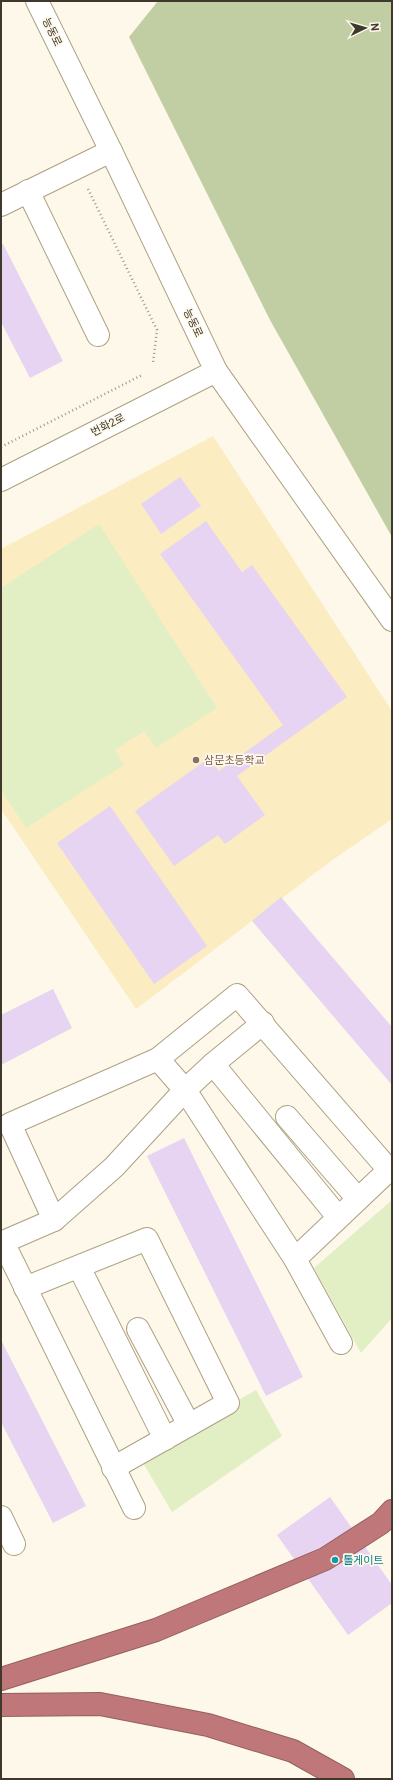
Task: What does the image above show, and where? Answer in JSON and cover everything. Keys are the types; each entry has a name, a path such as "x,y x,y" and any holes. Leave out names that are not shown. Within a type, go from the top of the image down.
{"highway":[{"path":"1,1679 156,1630 325,1559 381,1523 392,1511"},
{"path":"1,1704 100,1704 208,1725 293,1751 343,1779"}],"street":[{"name":"능동로","path":"37,1 216,371 392,620"},
{"path":"1,205 110,151"},
{"path":"28,191 98,335"},
{"name":"번화2로","path":"1,480 216,371"},
{"path":"54,1220 10,1124 158,1059 237,995 390,1170 338,1217 295,1259"},
{"path":"134,1508 2,1242 54,1220 114,1167 185,1090 213,1064 263,1023"},
{"path":"158,1059 185,1090 295,1259 341,1343"},
{"path":"213,1064 338,1217"},
{"path":"287,1117 358,1199"},
{"path":"25,1288 147,1239 228,1403 113,1468"},
{"path":"79,1266 165,1439"},
{"path":"138,1329 189,1425"},
{"path":"1,1517 14,1544"}],"path":[{"path":"78,167 156,330 153,362"},
{"path":"1,447 142,375"}],"shaded area":[{"name":"삼문초등학교","path":"213,436 392,711 392,819 331,861 136,1009 1,809 1,549"}],"green space":[{"path":"158,1 392,1 392,537 270,320 129,37"},
{"path":"99,524 217,708 156,748 144,731 115,750 124,765 26,828 1,790 1,588"},
{"path":"392,1200 392,1318 361,1353 314,1268"},
{"path":"256,1390 282,1436 172,1512 139,1456"}],"building":[{"path":"3,244 63,361 30,378 1,322 1,245"},
{"path":"180,477 201,506 161,534 141,504"},
{"path":"206,521 242,572 252,565 347,697 237,776 265,815 225,844 218,835 174,866 135,811 209,758 219,771 283,725 160,554"},
{"path":"110,806 207,946 154,984 57,843"},
{"path":"281,897 392,1027 392,1085 252,921"},
{"path":"53,989 72,1028 1,1065 1,1015"},
{"path":"184,1138 303,1377 266,1396 147,1156"},
{"path":"1,1340 86,1506 53,1523 1,1422"},
{"name":"톨게이트","path":"330,1497 392,1585 392,1603 348,1635 277,1535"}],"place":[{"name":"삼문초등학교","path":"196,760"},
{"name":"톨게이트","path":"335,1560"}]}
